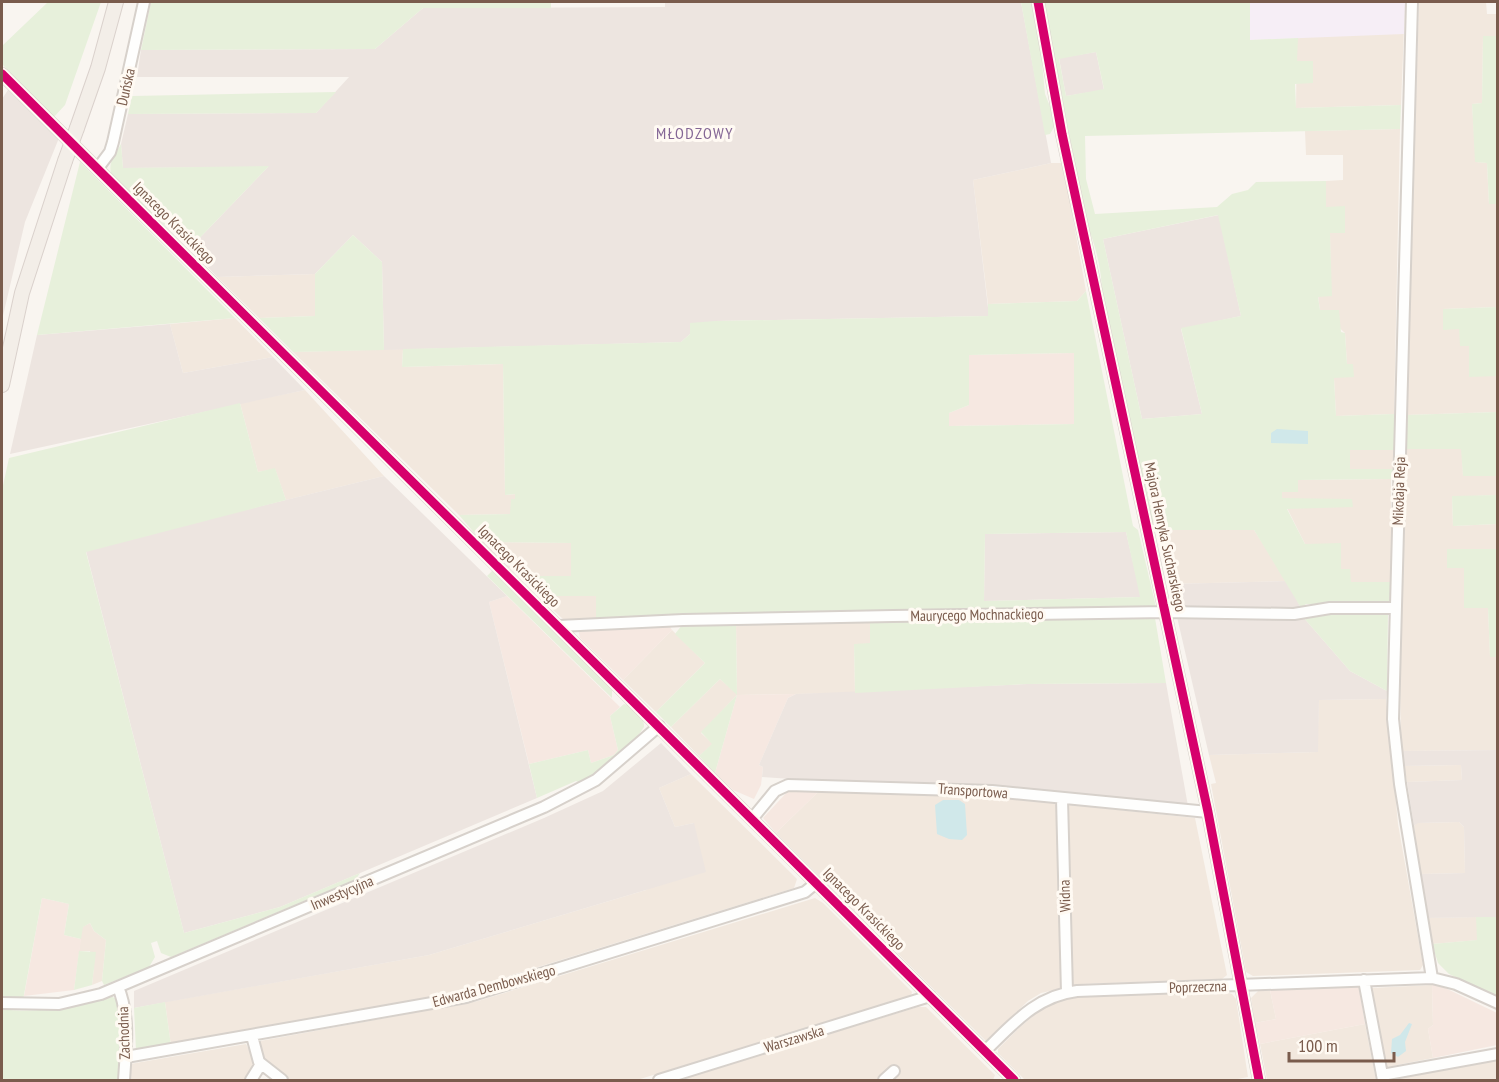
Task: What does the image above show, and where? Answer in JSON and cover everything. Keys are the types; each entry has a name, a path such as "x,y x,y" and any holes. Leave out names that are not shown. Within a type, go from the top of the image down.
{"main road":[{"path":"2,385 21,293 101,60 116,2"}],"street":[{"name":"Duńska","path":"98,168 110,152 113,142 144,2"},
{"name":"Majora Henryka Sucharskiego","path":"1038,2 1062,135 1208,812 1258,1080"},
{"name":"Mikołaja Reja","path":"1412,2 1393,719 1395,753 1432,978"},
{"name":"Ignacego Krasickiego","path":"2,74 1014,1080"},
{"name":"Maurycego Mochnackiego","path":"559,626 695,620 1166,612 1294,614 1330,608 1395,608"},
{"name":"Inwestycyjna","path":"2,1004 60,1004 82,1000 118,987 563,799 596,780 659,726"},
{"name":"Transportowa","path":"752,819 775,791 788,785 992,790 1062,799 1208,812"},
{"name":"Widna","path":"1062,799 1067,992"},
{"name":"Edwarda Dembowskiego","path":"126,1057 466,997 805,892 816,882"},
{"name":"Poprzeczna","path":"985,1051 1026,1011 1050,997 1067,992 1432,978 1456,984 1497,1003"},
{"path":"1364,981 1383,1078 1497,1054"},
{"name":"Zachodnia","path":"118,987 123,999 126,1057 124,1080"},
{"name":"Warszawska","path":"659,1080 930,996"},
{"path":"252,1036 261,1064 282,1080"},
{"path":"251,1080 261,1064"},
{"path":"884,1080 894,1071"}],"shaded area":[{"path":"665,2 1021,2 1051,163 973,180 989,316 715,321 690,334 681,342 384,350 382,262 353,235 315,274 217,277 190,248 268,167 123,168 121,144 128,114 316,113 349,77 137,77 141,50 375,49 423,8 665,7"},
{"path":"1250,2 1405,2 1404,34 1250,40"},
{"path":"1405,2 1401,105 1296,108 1297,38"},
{"path":"1419,2 1486,2 1487,14 1497,14 1497,36 1483,36 1482,103 1472,104 1476,162 1487,163 1489,204 1497,204 1497,307 1443,309 1443,329 1460,329 1469,346 1469,376 1497,376 1497,412 1406,415"},
{"path":"1096,52 1104,90 1066,96 1059,58"},
{"path":"8,90 59,138 25,222 2,320 2,99"},
{"path":"1400,129 1394,414 1336,416 1334,378 1352,364 1347,364 1345,333 1320,310 1318,296 1331,296 1330,233 1345,233 1345,207 1325,207 1326,181 1343,180 1343,155 1306,155 1305,131"},
{"path":"1051,163 1063,163 1086,291 1077,301 988,304 973,180"},
{"path":"1219,215 1241,316 1181,329 1202,414 1142,419 1103,239"},
{"path":"315,274 315,316 259,318 217,277"},
{"path":"235,318 273,357 183,373 170,324"},
{"path":"170,324 183,373 273,357 305,390 10,454 37,335"},
{"path":"403,349 402,367 503,364 505,495 516,494 515,499 511,500 511,514 459,515 293,352"},
{"path":"1074,353 1075,424 949,426 949,413 969,405 969,355"},
{"path":"305,390 384,476 286,500 275,469 258,472 240,403"},
{"path":"1404,449 1462,449 1463,476 1497,476 1497,495 1452,497 1453,526 1497,524 1497,549 1447,549 1447,567 1464,568 1488,608 1490,656 1497,657 1497,750 1401,751"},
{"path":"1349,450 1394,450 1394,469 1350,469"},
{"path":"384,476 507,596 489,602 537,798 280,907 184,933 86,551"},
{"path":"1391,479 1391,582 1351,582 1341,569 1305,544 1282,498 1282,492 1298,492 1298,480"},
{"path":"1158,530 1254,530 1287,581 1169,584"},
{"path":"1126,532 1141,597 984,601 985,534"},
{"path":"482,542 571,543 571,576 518,576"},
{"path":"1287,581 1301,608 1175,608 1169,584"},
{"path":"507,596 620,707 610,716 618,750 614,755 591,763 588,750 529,764 489,602"},
{"path":"538,596 596,596 596,620 564,620"},
{"path":"1177,617 1303,617 1350,671 1387,691 1386,699 1319,700 1318,752 1209,755"},
{"path":"870,621 870,644 854,644 855,693 737,695 701,733 713,744 699,756 671,727 720,679 737,694 736,623"},
{"path":"670,627 672,630 623,680 580,638 578,628"},
{"path":"672,630 705,663 656,712 623,680"},
{"path":"1166,683 1188,806 762,777 763,767 759,765 788,698 796,694 1027,684"},
{"path":"796,694 788,698 759,765 763,767 761,785 754,799 733,790 715,773 737,695"},
{"path":"1386,699 1398,824 1423,965 1420,970 1253,976 1246,972 1211,784 1216,783 1209,755 1317,752 1319,700"},
{"path":"661,743 691,774 659,788 675,827 694,823 706,872 429,955 134,1008 134,991 603,791"},
{"path":"1497,750 1497,917 1427,918 1420,874 1465,873 1464,827 1459,822 1418,823 1414,826 1407,782 1462,780 1461,765 1404,766 1401,751"},
{"path":"1461,765 1462,780 1407,782 1404,766"},
{"path":"691,774 797,879 794,888 457,992 171,1046 165,1002 429,955 646,890 694,823 675,827 659,788"},
{"path":"789,790 819,791 776,833 763,818"},
{"path":"819,791 988,796 1195,818 1227,975 1222,979 1081,984 1041,993 1028,1001 986,1041 776,833"},
{"path":"1459,822 1464,827 1465,873 1420,874 1414,826 1417,823"},
{"path":"42,898 69,904 64,935 81,939 74,990 24,996"},
{"path":"815,898 823,903 912,992 911,996 637,1080 290,1080 261,1058 260,1041 478,1001"},
{"path":"1478,917 1479,940 1432,944 1427,918"},
{"path":"90,923 94,931 106,940 102,981 92,985 94,967 90,951 79,951 82,927"},
{"path":"1432,985 1433,1025 1428,1029 1433,1058 1387,1067 1371,988"},
{"path":"1432,985 1439,985 1497,1013 1497,1045 1433,1058 1428,1029 1433,1025"},
{"path":"1359,987 1365,1024 1260,1044 1255,1023 1276,1019 1270,990"},
{"path":"1270,990 1276,1019 1255,1023 1251,998 1258,991"},
{"path":"1225,992 1232,994 1236,999 1248,1077 1233,1080 1025,1080 998,1053 998,1049 1019,1028 1047,1004 1076,997"},
{"path":"918,1007 926,1007 995,1075 993,1080 677,1080"},
{"path":"1365,1024 1376,1080 1267,1080 1260,1044"},
{"path":"246,1044 256,1063 246,1080 129,1080 130,1064"},
{"path":"1497,1059 1497,1080 1390,1080 1390,1079"}],"green space":[{"path":"48,2 101,2 65,105 53,118 2,64 2,46"},
{"path":"151,2 551,2 551,8 423,8 375,49 141,50"},
{"path":"1021,2 1032,2 1041,52 1045,94 1053,114 1054,127 1050,134 1045,135"},
{"path":"1044,2 1250,2 1250,40 1298,38 1297,61 1313,61 1313,83 1295,84 1296,108 1401,105 1400,129 1085,136 1086,179 1095,214 1217,207 1232,194 1248,190 1256,182 1326,181 1326,207 1345,206 1345,233 1330,233 1332,296 1318,297 1320,310 1339,310 1341,332 1345,333 1347,364 1353,364 1354,377 1334,378 1336,416 1394,414 1394,450 1350,450 1350,469 1394,469 1391,479 1298,480 1298,492 1282,492 1282,498 1352,499 1353,507 1287,509 1305,544 1341,543 1341,569 1350,569 1351,582 1391,582 1389,604 1306,604 1301,608 1254,530 1153,530 1102,296 1098,258 1086,222","holes":["1096,52 1104,89 1066,96 1059,59","1218,215 1241,316 1181,328 1202,414 1142,419 1103,239"]},
{"path":"1483,36 1497,36 1497,204 1489,204 1487,163 1475,162 1472,104 1482,103"},
{"path":"336,92 316,113 128,114 132,96"},
{"path":"121,144 123,168 269,166 190,248 113,178 110,169"},
{"path":"80,162 235,318 37,335"},
{"path":"353,235 382,262 384,350 293,352 259,318 315,316 315,274"},
{"path":"1086,291 1133,526 1138,530 1156,607 596,620 596,596 538,596 518,576 571,576 571,543 482,542 459,515 510,514 511,499 515,499 515,494 505,495 503,364 402,367 403,349 681,342 690,334 690,323 988,316 988,304 1077,301","holes":["1074,353 1074,424 949,426 949,413 969,405 969,355","1126,532 1140,597 984,601 985,534"]},
{"path":"1497,307 1497,376 1469,377 1469,346 1460,346 1459,329 1443,330 1443,309"},
{"path":"240,403 258,472 275,468 286,500 86,552 184,933 280,907 360,873 356,879 171,957 161,953 157,941 151,943 155,957 149,967 104,985 102,981 106,940 94,931 90,923 83,927 81,939 64,935 69,904 42,898 23,1000 2,999 2,490 9,458"},
{"path":"1497,412 1497,476 1463,476 1461,449 1404,449 1406,415"},
{"path":"1497,495 1497,524 1453,526 1452,496"},
{"path":"1447,549 1497,549 1497,657 1490,657 1488,608 1464,608 1464,568 1447,568"},
{"path":"494,569 612,689 612,698 487,576"},
{"path":"1315,612 1388,613 1387,691 1350,671 1303,617"},
{"path":"1155,618 1166,683 1027,684 855,693 854,644 870,643 870,621"},
{"path":"736,623 737,695 720,679 671,727 656,712 705,663 675,634 682,625"},
{"path":"737,695 715,773 699,756 712,744 701,732"},
{"path":"624,704 638,712 644,723 644,727 631,744 580,783 576,781 537,798 529,764 588,750 591,763 614,755 618,750 610,716"},
{"path":"1476,917 1497,917 1497,997 1449,974 1438,963 1432,944 1477,940"},
{"path":"79,951 96,952 92,985 74,990"},
{"path":"111,996 118,1000 123,1032 118,1080 2,1080 2,1009 56,1008"},
{"path":"165,1002 171,1046 136,1051 134,1008"}],"water":[{"path":"1277,429 1308,431 1308,444 1271,443 1271,433"},
{"path":"943,800 959,800 965,804 967,835 962,840 949,839 937,834 935,805"},
{"path":"1409,1023 1412,1024 1405,1042 1406,1051 1398,1057 1391,1053 1392,1039 1400,1035"}],"cycle path":[{"path":"1038,2 1062,134 1208,812 1259,1080"},
{"path":"2,74 1014,1080"}],"district":[{"name":"MŁODZOWY","path":"695,133"}]}
